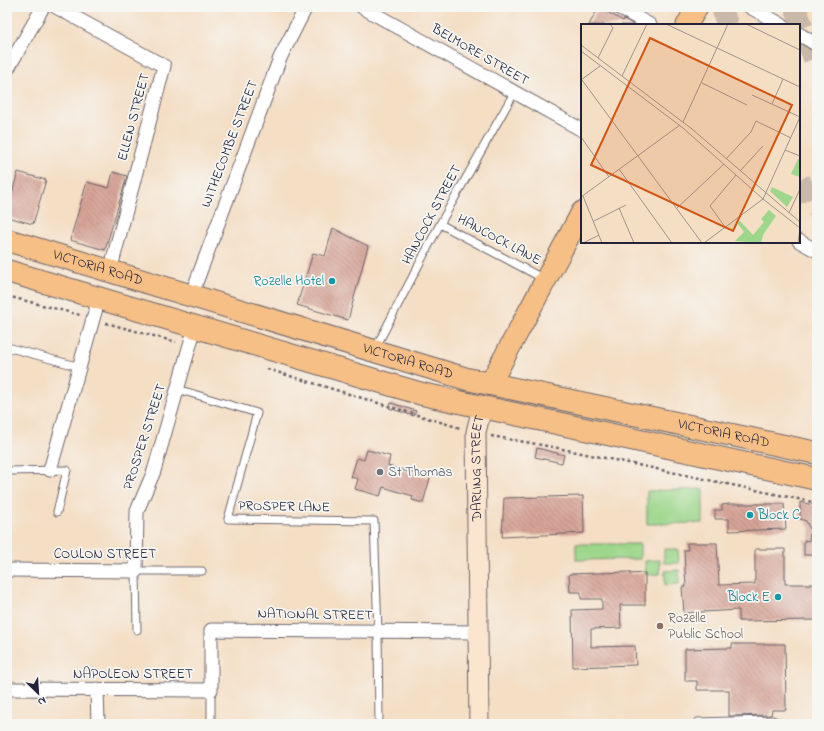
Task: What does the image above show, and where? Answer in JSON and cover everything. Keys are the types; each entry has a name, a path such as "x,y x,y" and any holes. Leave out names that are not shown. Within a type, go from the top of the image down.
{"highway":[{"name":"VICTORIA ROAD","path":"7,240 374,351 490,384 817,453"},
{"name":"VICTORIA ROAD","path":"7,271 422,394 482,408 817,478"},
{"name":"DARLING STREET","path":"482,408 490,384"}],"main road":[{"path":"688,24 697,7"},
{"name":"DARLING STREET","path":"490,384 581,214"}],"street":[{"path":"7,70 43,7"},
{"name":"ELLEN STREET","path":"56,7 164,66 110,271"},
{"name":"WITHECOMBE STREET","path":"191,296 280,58 306,7"},
{"name":"BELMORE STREET","path":"362,7 581,129"},
{"path":"618,7 648,24"},
{"path":"750,7 780,24"},
{"path":"800,35 817,45"},
{"path":"800,242 817,251"},
{"path":"50,470 99,298"},
{"name":"PROSPER STREET","path":"136,571 137,511 154,471 195,327"},
{"name":"DARLING STREET","path":"479,724 476,432 482,408"},
{"name":"COULON STREET","path":"7,570 136,571"},
{"name":"NATIONAL STREET","path":"211,690 211,630 477,632"},
{"name":"NAPOLEON STREET","path":"7,689 211,690"},
{"path":"98,690 98,724"}],"lane":[{"name":"HANCOCK STREET","path":"374,351 440,224 514,93"},
{"name":"HANCOCK LANE","path":"440,224 546,280"},
{"path":"7,347 80,367"},
{"name":"PROSPER LANE","path":"177,389 258,413 228,519 374,521 378,632 379,724"},
{"path":"7,471 67,470 57,512"},
{"name":"COULON STREET","path":"136,571 202,570"},
{"name":"PROSPER STREET","path":"136,571 137,630"},
{"path":"211,690 211,724"},
{"path":"696,724 698,722 772,720 784,724"}],"green space":[{"path":"703,489 703,523 647,524 647,491"},
{"path":"576,544 640,544 640,559 576,560"},
{"path":"664,549 678,549 679,563 664,563"},
{"path":"660,560 660,574 646,575 645,561"},
{"path":"679,570 679,584 665,585 665,571"}],"building":[{"path":"599,7 623,21 624,19 632,24 590,24"},
{"path":"18,172 46,180 33,224 7,217 7,211"},
{"path":"113,172 127,176 105,250 70,240 87,182 109,188"},
{"name":"Rozelle Hotel","path":"333,228 368,246 348,320 297,305 313,253 325,256"},
{"path":"391,403 416,411 414,416 389,408"},
{"path":"537,448 564,455 562,463 535,457"},
{"name":"St Thomas","path":"367,450 390,456 388,466 430,478 423,503 412,500 413,496 383,487 380,496 355,489 358,479 351,477 357,458 364,460"},
{"path":"583,496 584,533 502,537 504,498"},
{"path":"800,502 817,506 817,555 804,555 804,540 809,541 810,529 806,521 800,519"},
{"name":"Block C","path":"784,504 786,529 729,531 729,519 715,519 715,510 722,510 722,505"},
{"path":"687,543 717,543 719,585 755,584 755,549 785,549 785,584 817,584 817,620 739,621 739,610 684,613 682,587 686,587 684,550 688,550"},
{"path":"630,572 630,574 645,573 645,605 620,605 621,628 591,629 591,647 635,646 636,665 573,667 572,610 602,609 602,599 581,599 581,592 570,592 569,574"},
{"path":"732,644 785,644 786,710 772,710 771,715 729,716 729,690 697,690 697,681 685,681 685,649 732,648"}],"tunnel":[{"path":"722,7 727,24"},
{"path":"795,7 817,66"},
{"path":"800,182 810,201 817,209"}],"place":[{"name":"Rozelle Hotel","path":"332,281"},
{"name":"St Thomas","path":"380,472"},
{"name":"Block C","path":"750,515"},
{"name":"Block E","path":"778,597"},
{"name":"Rozelle Public School","path":"660,626"}]}
